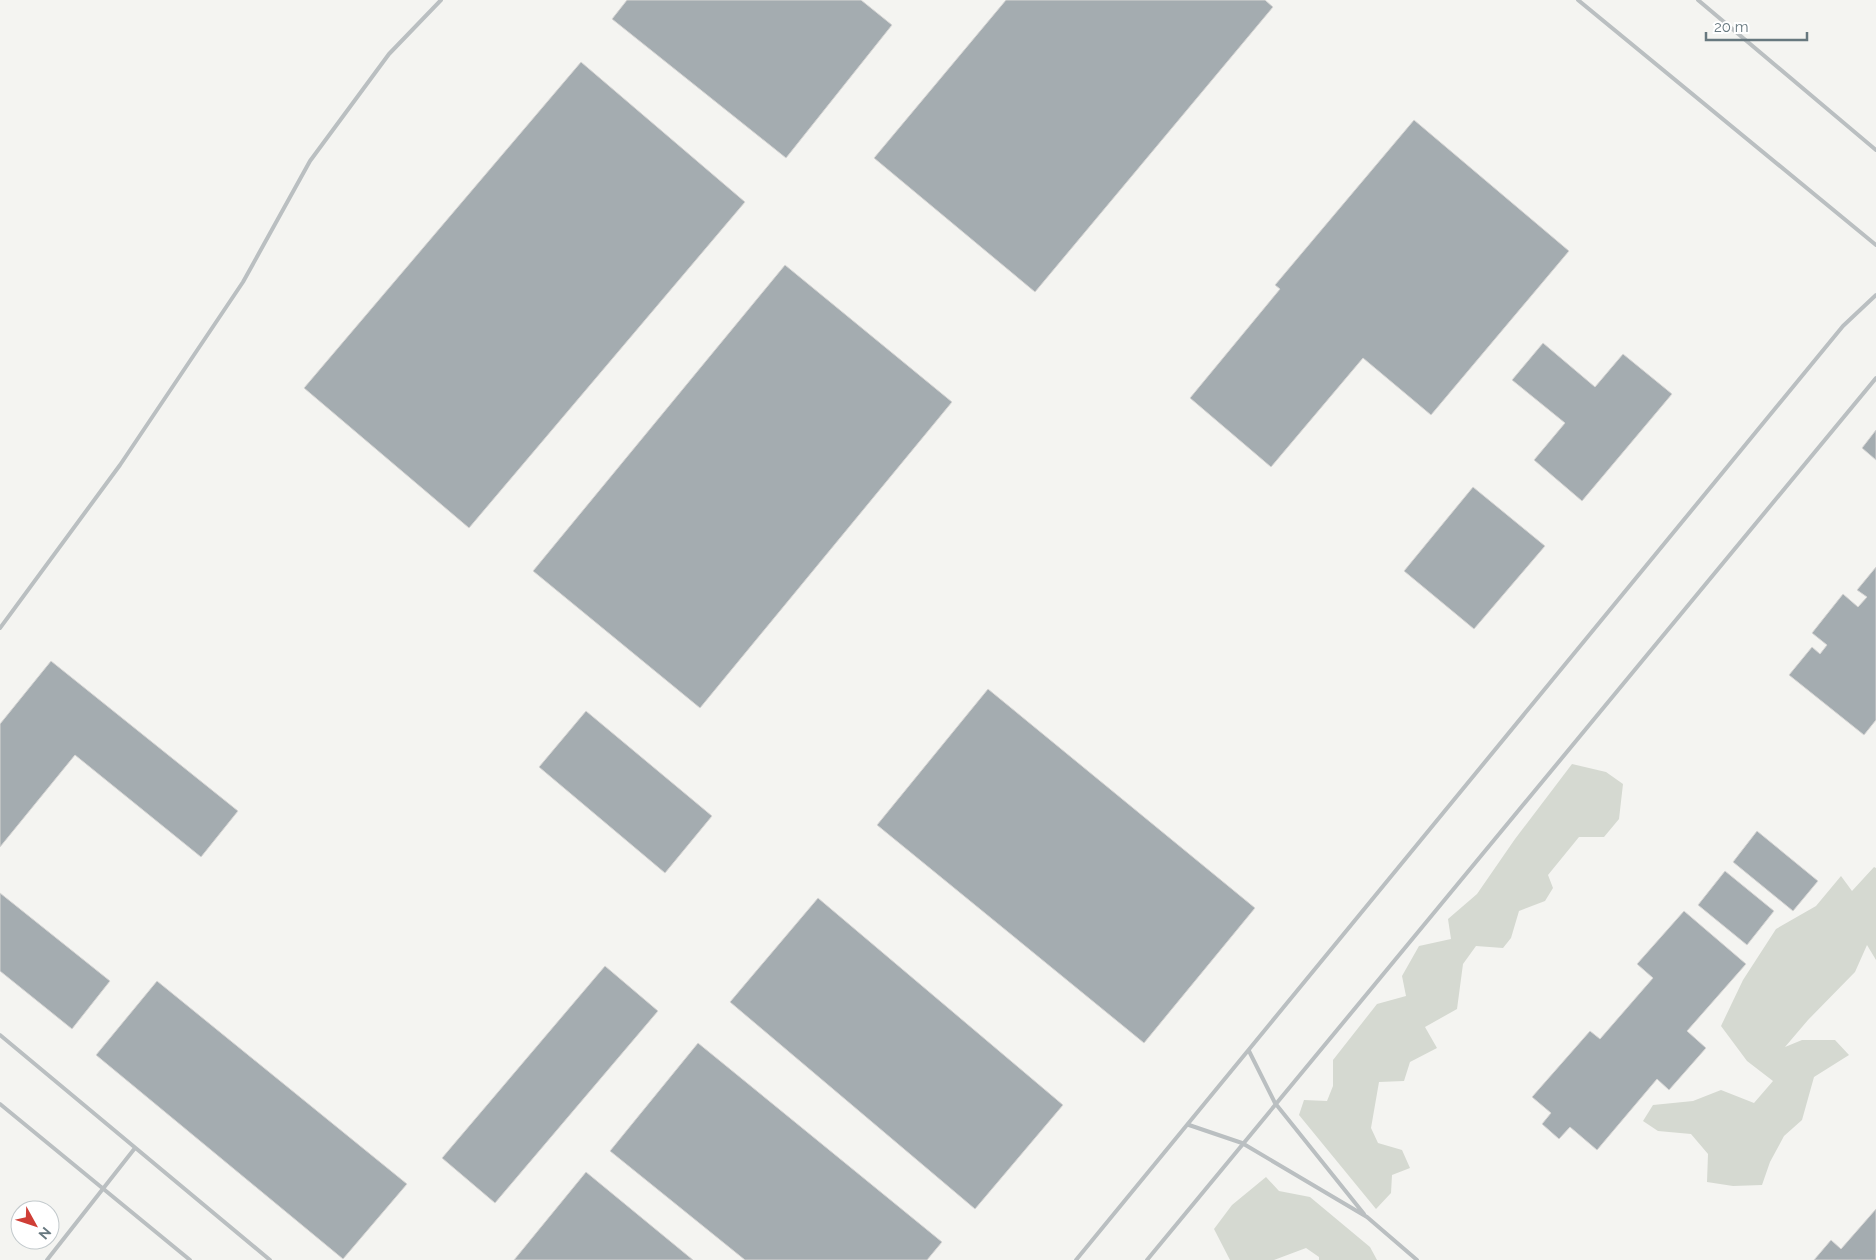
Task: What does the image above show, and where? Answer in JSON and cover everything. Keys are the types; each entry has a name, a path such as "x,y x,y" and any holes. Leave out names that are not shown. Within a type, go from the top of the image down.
{"lane":[{"path":"0,628 120,466 238,290 310,160 389,54 441,0"},
{"path":"1578,0 1876,245"},
{"path":"1698,0 1876,150"},
{"path":"1076,1260 1843,326 1876,295"},
{"path":"1147,1260 1876,378"},
{"path":"0,1035 270,1260"},
{"path":"1249,1051 1275,1104 1367,1217"},
{"path":"0,1104 190,1260"},
{"path":"1189,1124 1242,1143 1367,1217 1417,1260"},
{"path":"47,1260 135,1148"}],"shaded area":[{"path":"1572,764 1606,772 1623,784 1619,819 1604,837 1579,837 1548,875 1553,888 1545,901 1519,911 1511,938 1503,948 1476,946 1463,964 1457,1009 1425,1027 1437,1048 1410,1062 1404,1081 1379,1082 1371,1128 1378,1143 1402,1150 1410,1168 1392,1175 1391,1193 1376,1209 1299,1115 1304,1100 1327,1101 1333,1086 1333,1060 1377,1004 1406,996 1402,976 1419,946 1451,939 1448,919 1477,894 1515,839"},
{"path":"1874,867 1876,868 1876,960 1867,945 1855,972 1808,1020 1785,1047 1802,1040 1835,1040 1849,1055 1814,1077 1802,1120 1784,1136 1770,1162 1762,1185 1733,1186 1707,1182 1708,1154 1691,1134 1658,1131 1643,1121 1653,1105 1693,1101 1721,1090 1754,1103 1773,1081 1747,1061 1721,1026 1743,980 1776,929 1816,906 1841,876 1852,891"},
{"path":"1266,1177 1279,1191 1310,1197 1370,1247 1377,1260 1319,1260 1319,1257 1306,1248 1274,1260 1230,1260 1214,1229 1232,1205"}],"building":[{"path":"627,0 861,0 892,25 786,158 612,19"},
{"path":"1006,0 1265,0 1273,7 1035,292 874,158"},
{"path":"581,62 745,202 469,528 304,388"},
{"path":"1414,120 1569,251 1431,415 1363,358 1271,467 1190,398 1280,289 1275,285"},
{"path":"785,265 952,402 700,708 533,571"},
{"path":"1543,343 1595,387 1623,354 1672,394 1582,501 1534,460 1565,423 1512,380"},
{"path":"1876,430 1876,460 1862,448"},
{"path":"1473,487 1545,546 1474,629 1404,571"},
{"path":"1876,567 1876,720 1864,735 1789,675 1812,647 1820,654 1827,645 1812,633 1843,594 1858,607 1867,597 1857,590"},
{"path":"51,661 238,811 201,857 75,755 0,847 0,724"},
{"path":"988,689 1255,908 1144,1043 877,825"},
{"path":"586,711 712,816 665,873 539,767"},
{"path":"1757,831 1818,881 1793,911 1733,862"},
{"path":"1725,871 1774,911 1747,945 1698,905"},
{"path":"0,893 110,981 72,1029 0,971"},
{"path":"818,898 1063,1105 975,1209 730,1002"},
{"path":"1684,911 1746,964 1687,1031 1706,1048 1669,1090 1657,1079 1597,1150 1570,1127 1559,1139 1542,1124 1551,1113 1532,1097 1590,1031 1600,1039 1653,978 1637,964"},
{"path":"605,966 658,1011 495,1203 442,1158"},
{"path":"157,981 407,1184 343,1259 96,1055"},
{"path":"698,1043 942,1242 927,1260 745,1260 610,1151"},
{"path":"586,1172 693,1260 514,1260"},
{"path":"1876,1209 1876,1260 1814,1260 1831,1240 1841,1249"}]}
